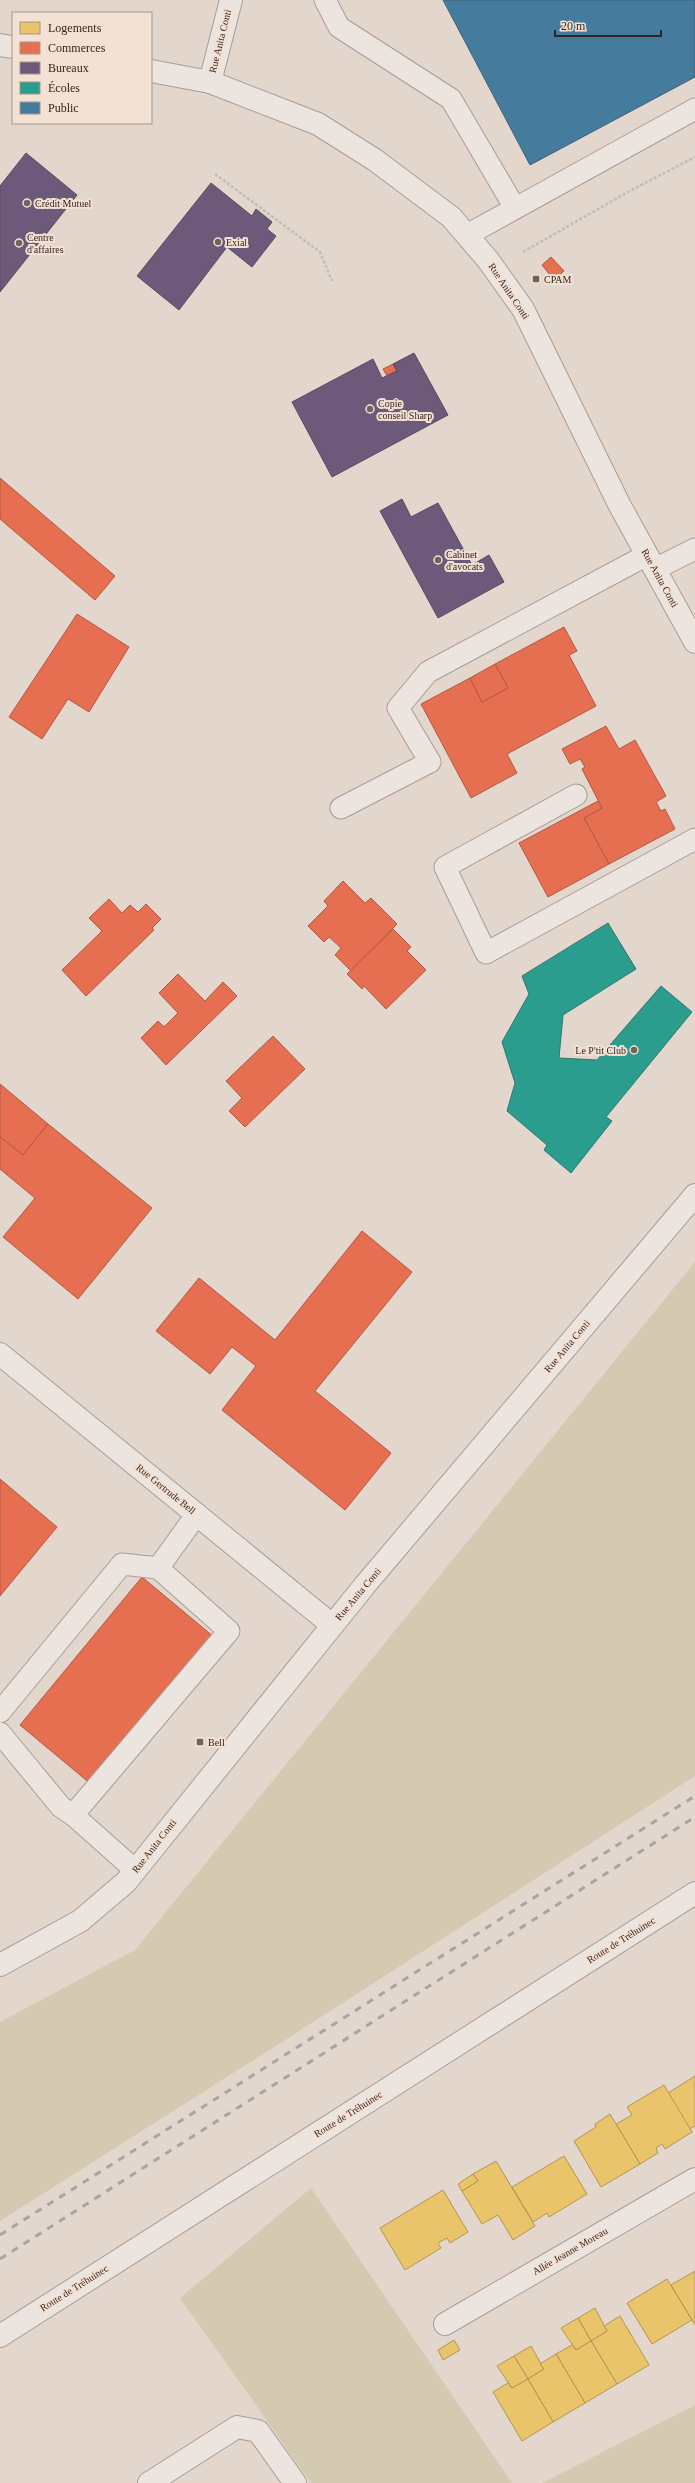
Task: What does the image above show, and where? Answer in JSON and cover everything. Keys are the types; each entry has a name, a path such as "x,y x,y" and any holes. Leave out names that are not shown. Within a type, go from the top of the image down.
{"street":[{"name":"Rue Anita Conti","path":"210,82 231,0"},
{"path":"0,45 12,47"},
{"name":"Rue Anita Conti","path":"152,71 210,82 318,124 382,165 451,217 488,260 523,309 620,506 695,642"},
{"name":"Rue Anita Conti","path":"0,1965 80,1921 126,1882 332,1625 695,1195"},
{"name":"Rue Gertrude Bell","path":"0,1354 332,1625"},
{"name":"Route de Tréhuinec","path":"0,2336 695,1893"},
{"name":"Allée Jeanne Moreau","path":"444,2324 695,2179"},
{"path":"148,2483 237,2426 258,2431 294,2483"}],"lane":[{"path":"325,0 339,27 451,99 515,208"},
{"path":"467,235 695,109"},
{"path":"341,808 430,762 398,708 428,672 651,562 695,549"},
{"path":"576,795 445,867 486,953 695,840"},
{"path":"158,1568 197,1514"},
{"path":"0,1712 122,1564 158,1568 229,1631 73,1815"},
{"path":"0,1733 61,1807 73,1815 135,1870"}],"path":[{"path":"523,252 626,193 695,157"},
{"path":"216,174 320,252 332,281"}],"shaded area":[{"path":"695,1262 695,1776 279,2044 0,2221 0,2022 135,1950"},
{"path":"311,2188 512,2483 311,2483 180,2298"},
{"path":"695,2405 695,2483 542,2483"}],"building: Logements":[{"path":"695,2076 695,2126 689,2129 668,2093"},
{"path":"664,2085 692,2132 665,2149 662,2144 656,2148 658,2153 640,2164 616,2124 632,2115 627,2107"},
{"path":"610,2114 640,2164 601,2187 574,2141 596,2127 595,2124"},
{"path":"564,2156 587,2194 549,2217 547,2213 533,2222 512,2187"},
{"path":"496,2161 535,2226 513,2240 498,2215 482,2224 462,2191 478,2181 473,2174"},
{"path":"473,2174 478,2181 462,2191 458,2184"},
{"path":"443,2190 468,2232 450,2243 447,2238 438,2243 441,2248 405,2270 380,2228"},
{"path":"695,2271 695,2325 671,2285"},
{"path":"667,2279 692,2320 652,2344 627,2303"},
{"path":"595,2308 607,2331 591,2341 578,2318"},
{"path":"620,2316 649,2365 617,2384 591,2341 607,2331 604,2326"},
{"path":"578,2318 591,2341 576,2350 561,2328"},
{"path":"454,2340 460,2350 443,2360 438,2350"},
{"path":"591,2341 617,2384 585,2403 556,2354 572,2345 576,2350"},
{"path":"531,2346 544,2369 528,2379 514,2356"},
{"path":"556,2354 585,2403 553,2422 528,2379 544,2369 540,2364"},
{"path":"514,2356 528,2379 512,2388 497,2366"},
{"path":"528,2379 553,2422 522,2441 493,2392 508,2383 512,2388"}],"building: Commerces":[{"path":"551,257 564,271 554,280 542,265"},
{"path":"393,364 397,371 387,376 383,369"},
{"path":"0,478 115,576 95,600 0,519"},
{"path":"77,614 129,647 89,712 68,699 42,739 9,717"},
{"path":"564,627 577,651 569,655 596,706 507,754 517,773 471,798 421,704 470,678 482,702 508,688 495,664"},
{"path":"495,664 508,688 482,702 470,678"},
{"path":"606,726 619,749 635,740 666,796 656,802 661,811 665,809 675,829 609,864 584,818 602,808 582,769 585,767 580,759 570,764 562,749"},
{"path":"598,801 602,808 584,818 609,864 548,897 519,843"},
{"path":"343,881 365,903 371,898 397,924 351,971 335,955 341,948 329,937 324,942 308,926 328,906 324,901"},
{"path":"109,899 122,913 130,905 138,912 146,904 161,919 152,928 154,930 86,996 62,970 102,931 89,918"},
{"path":"393,929 411,947 407,951 426,970 386,1009 364,986 362,989 347,974"},
{"path":"178,974 205,1001 223,982 237,996 166,1065 141,1038 158,1021 164,1027 178,1013 159,993"},
{"path":"273,1036 305,1069 245,1127 229,1111 242,1098 226,1081"},
{"path":"0,1084 48,1124 23,1155 0,1137"},
{"path":"48,1124 152,1208 78,1299 3,1237 35,1198 0,1169 0,1137 23,1155"},
{"path":"362,1231 412,1272 315,1391 391,1453 345,1510 222,1410 256,1366 232,1347 210,1374 156,1331 199,1278 275,1340"},
{"path":"0,1479 57,1527 0,1596"},
{"path":"142,1577 214,1637 92,1785 20,1725"}],"building: Bureaux":[{"name":"Centre d'affaires","path":"26,153 77,195 0,292 0,186"},
{"name":"Exial","path":"211,183 252,216 256,209 272,222 267,229 276,236 252,267 227,247 179,310 137,276"},
{"name":"Copie conseil Sharp","path":"414,353 448,415 332,477 292,402 373,359 382,378 397,371 393,364"},
{"name":"Cabinet d'avocats","path":"402,499 411,517 438,503 472,565 489,555 504,582 438,618 380,511"}],"building: Écoles":[{"name":"Le P'tit Club","path":"608,923 636,969 563,1015 559,1058 597,1060 661,986 692,1012 606,1117 612,1121 571,1173 544,1150 547,1145 507,1111 515,1083 502,1042 529,994 522,976"}],"building: Public":[{"path":"443,0 695,0 695,77 530,165"}],"railway":[{"path":"0,2235 695,1796"},
{"path":"0,2259 695,1817"}],"place":[{"name":"Crédit Mutuel","path":"27,203"},
{"name":"Exial","path":"218,242"},
{"name":"Centre d'affaires","path":"19,243"},
{"name":"CPAM","path":"536,279"},
{"name":"Copie conseil Sharp","path":"370,409"},
{"name":"Cabinet d'avocats","path":"438,560"},
{"name":"Le P'tit Club","path":"634,1050"},
{"name":"Bell","path":"200,1742"}]}
